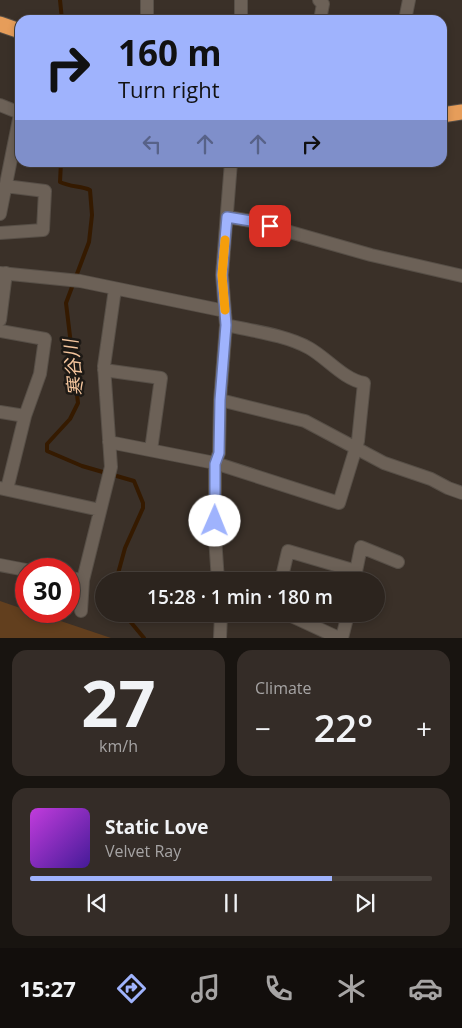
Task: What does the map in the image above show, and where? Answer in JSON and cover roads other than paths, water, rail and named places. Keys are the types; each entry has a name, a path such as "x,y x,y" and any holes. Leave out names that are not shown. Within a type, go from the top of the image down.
{"highway":[{"path":"0,24 15,29"},
{"path":"447,114 462,112"}],"street":[{"path":"146,15 147,0"},
{"path":"241,0 241,15"},
{"path":"319,0 322,4 321,15"},
{"path":"406,15 409,0"},
{"path":"0,105 15,111"},
{"path":"0,214 15,137"},
{"path":"217,572 215,537 215,464 219,453 220,400 226,325 222,275 231,167"},
{"path":"0,233 43,230 45,190 5,186"},
{"path":"227,217 251,221 371,255 462,276"},
{"path":"0,320 3,273 80,281 225,311"},
{"path":"81,611 83,580 111,466 104,370 114,289"},
{"path":"109,442 215,464 339,503 360,425 364,382 355,381 310,348 296,341 226,325"},
{"path":"0,331 46,339 40,374 25,416 4,488 100,510"},
{"path":"104,370 162,378 151,450"},
{"path":"220,400 305,421 384,463 432,479 462,493"},
{"path":"0,412 25,416"},
{"path":"356,572 361,547 398,562"},
{"path":"283,572 288,551 344,572"},
{"path":"0,565 15,568"},
{"path":"220,638 221,622"},
{"path":"305,622 341,638 346,622"}],"waterway":[{"name":"寒谷川","path":"60,0 62,15"},
{"name":"寒谷川","path":"61,167 60,182 90,190 92,215 89,242 66,303 78,403 70,419 47,444 47,451 82,466 134,481 143,503 143,508 125,548 118,572"},
{"name":"寒谷川","path":"131,622 144,638"}]}
